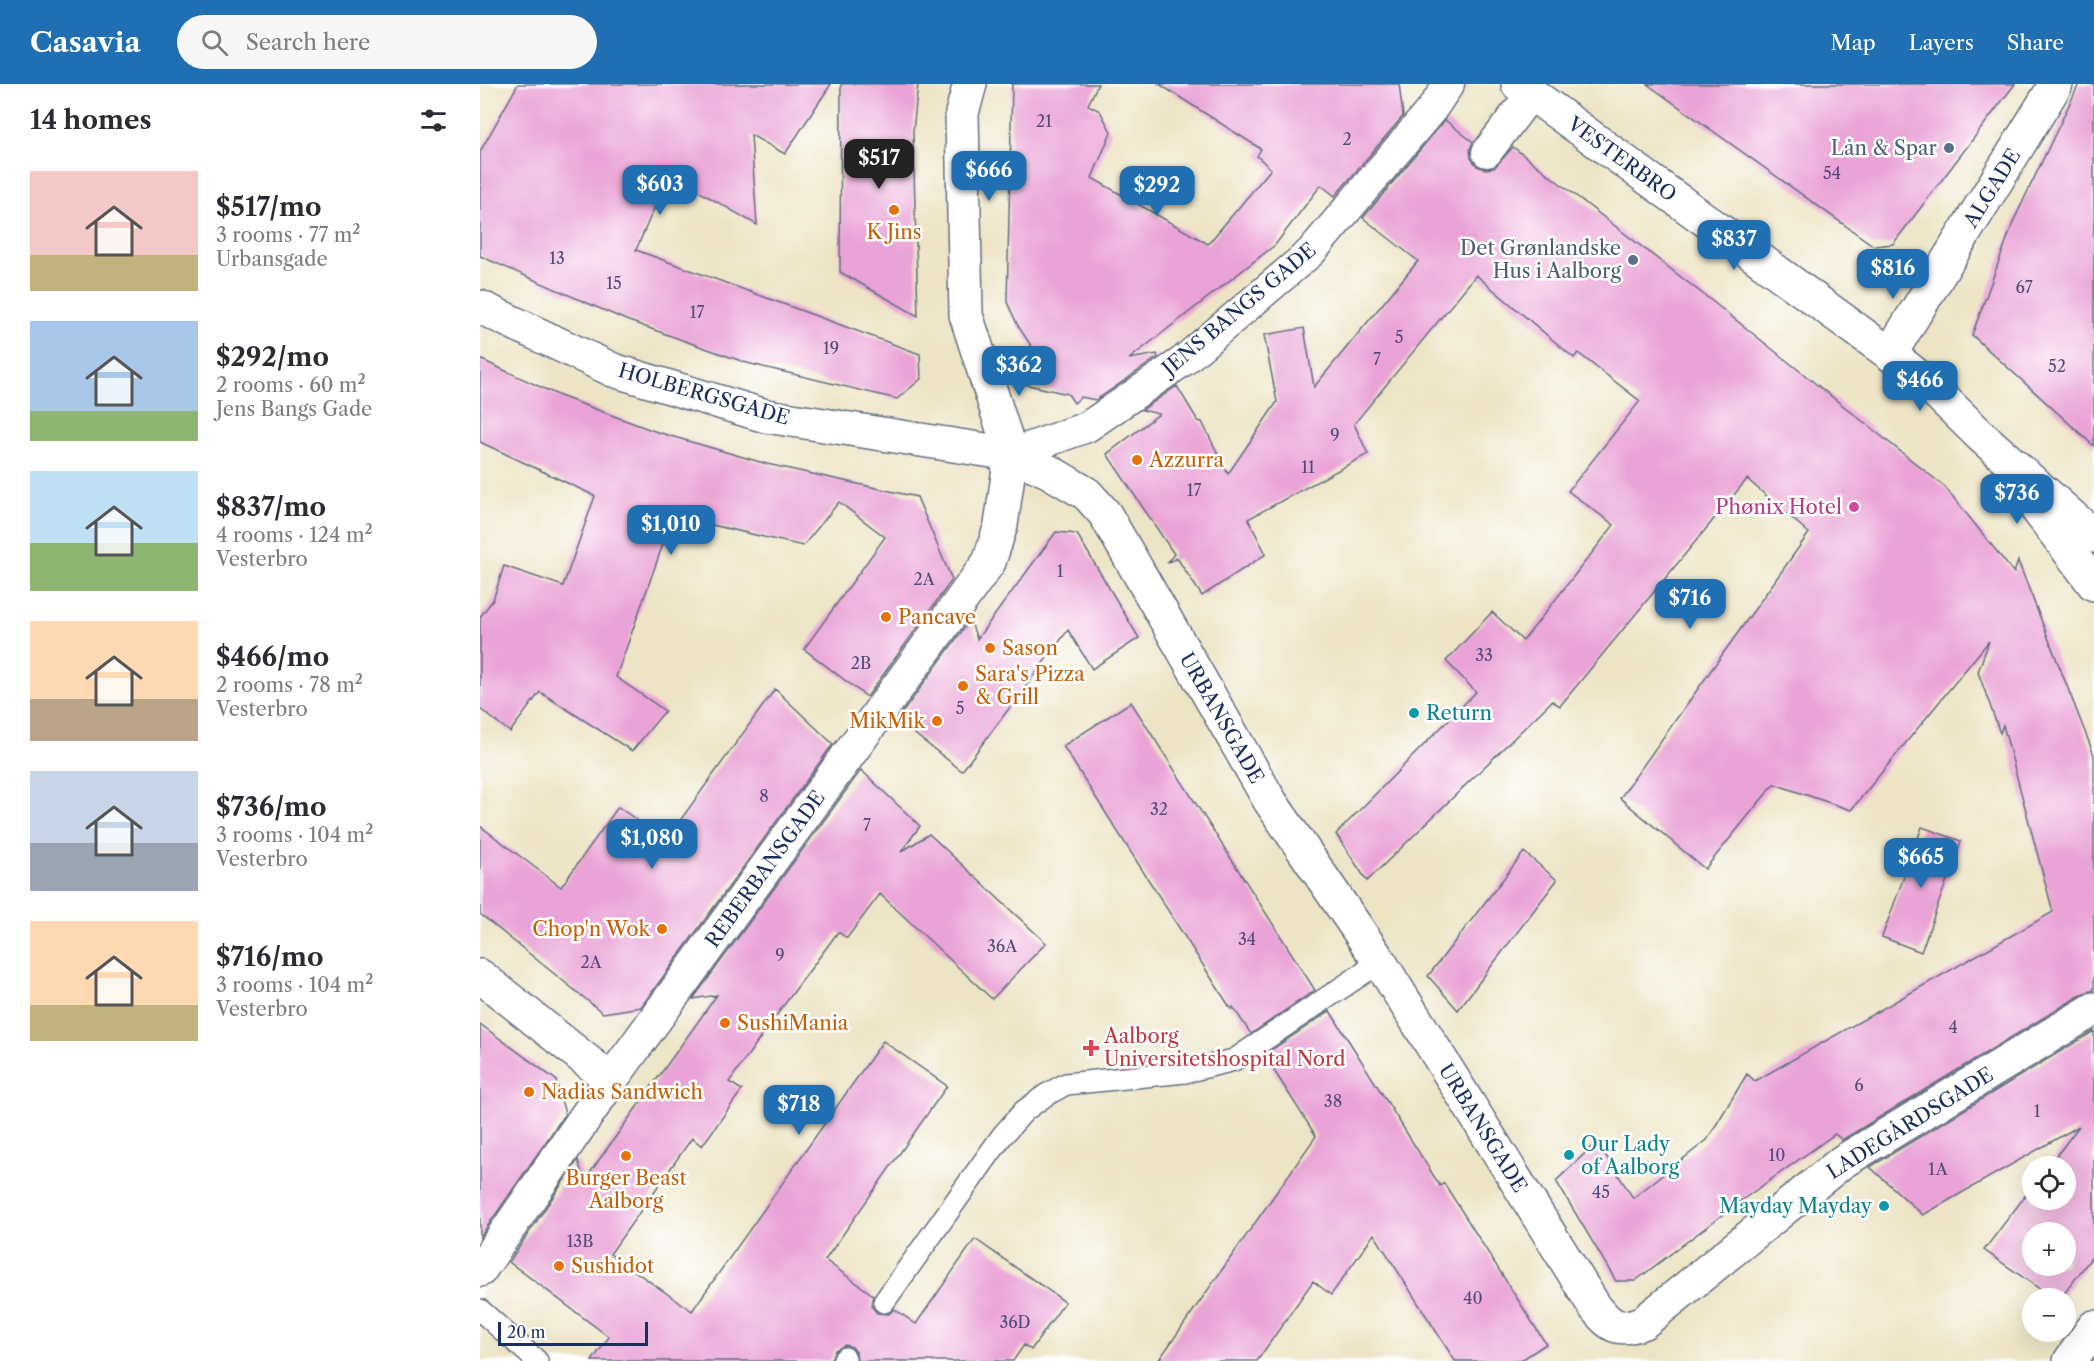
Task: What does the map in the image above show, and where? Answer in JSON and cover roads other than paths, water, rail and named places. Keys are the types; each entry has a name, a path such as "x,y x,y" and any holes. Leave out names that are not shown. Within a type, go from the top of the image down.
{"street":[{"path":"970,84 962,113 966,315 1011,454"},
{"name":"JENS BANGS GADE","path":"1011,454 1087,427 1200,347 1311,252 1432,109 1449,84"},
{"name":"ALGADE","path":"1890,354 2056,84"},
{"path":"1487,152 1524,89"},
{"name":"VESTERBRO","path":"1524,89 1890,354 1931,387 1981,436 2094,536"},
{"name":"HOLBERGSGADE","path":"480,307 614,369 766,416 1011,454"},
{"name":"VESTERBRO","path":"1981,436 2094,584"},
{"name":"URBANSGADE","path":"1011,454 1050,472 1087,494 1104,514 1270,801 1380,962 1595,1307 1604,1319 1616,1327"},
{"name":"REBERBANSGADE","path":"480,1270 611,1080 989,562 1001,525 1011,454"},
{"path":"480,976 611,1080"},
{"name":"LADEGÅRDSGADE","path":"1616,1327 1629,1328 1644,1322 1842,1162 2094,1009"},
{"path":"2070,1361 2094,1327"}],"lane":[{"path":"884,1302 1002,1136 1024,1111 1046,1095 1066,1084 1185,1072 1234,1059 1380,962"},
{"path":"480,1310 537,1361"}],"place":[{"name":"Lån & Spar","path":"1949,148"},
{"name":"K Jins","path":"894,210"},
{"name":"Det Grønlandske Hus i Aalborg","path":"1633,260"},
{"name":"Azzurra","path":"1137,460"},
{"name":"Phønix Hotel","path":"1854,507"},
{"name":"Pancave","path":"886,617"},
{"name":"Sason","path":"990,648"},
{"name":"Sara's Pizza & Grill","path":"963,686"},
{"name":"Return","path":"1414,713"},
{"name":"MikMik","path":"937,721"},
{"name":"Chop'n Wok","path":"662,929"},
{"name":"SushiMania","path":"725,1023"},
{"name":"Aalborg Universitetshospital Nord","path":"1091,1048"},
{"name":"Nadias Sandwich","path":"529,1092"},
{"name":"Our Lady of Aalborg","path":"1569,1155"},
{"name":"Burger Beast Aalborg","path":"626,1156"},
{"name":"Mayday Mayday","path":"1884,1206"},
{"name":"Sushidot","path":"559,1266"}]}
